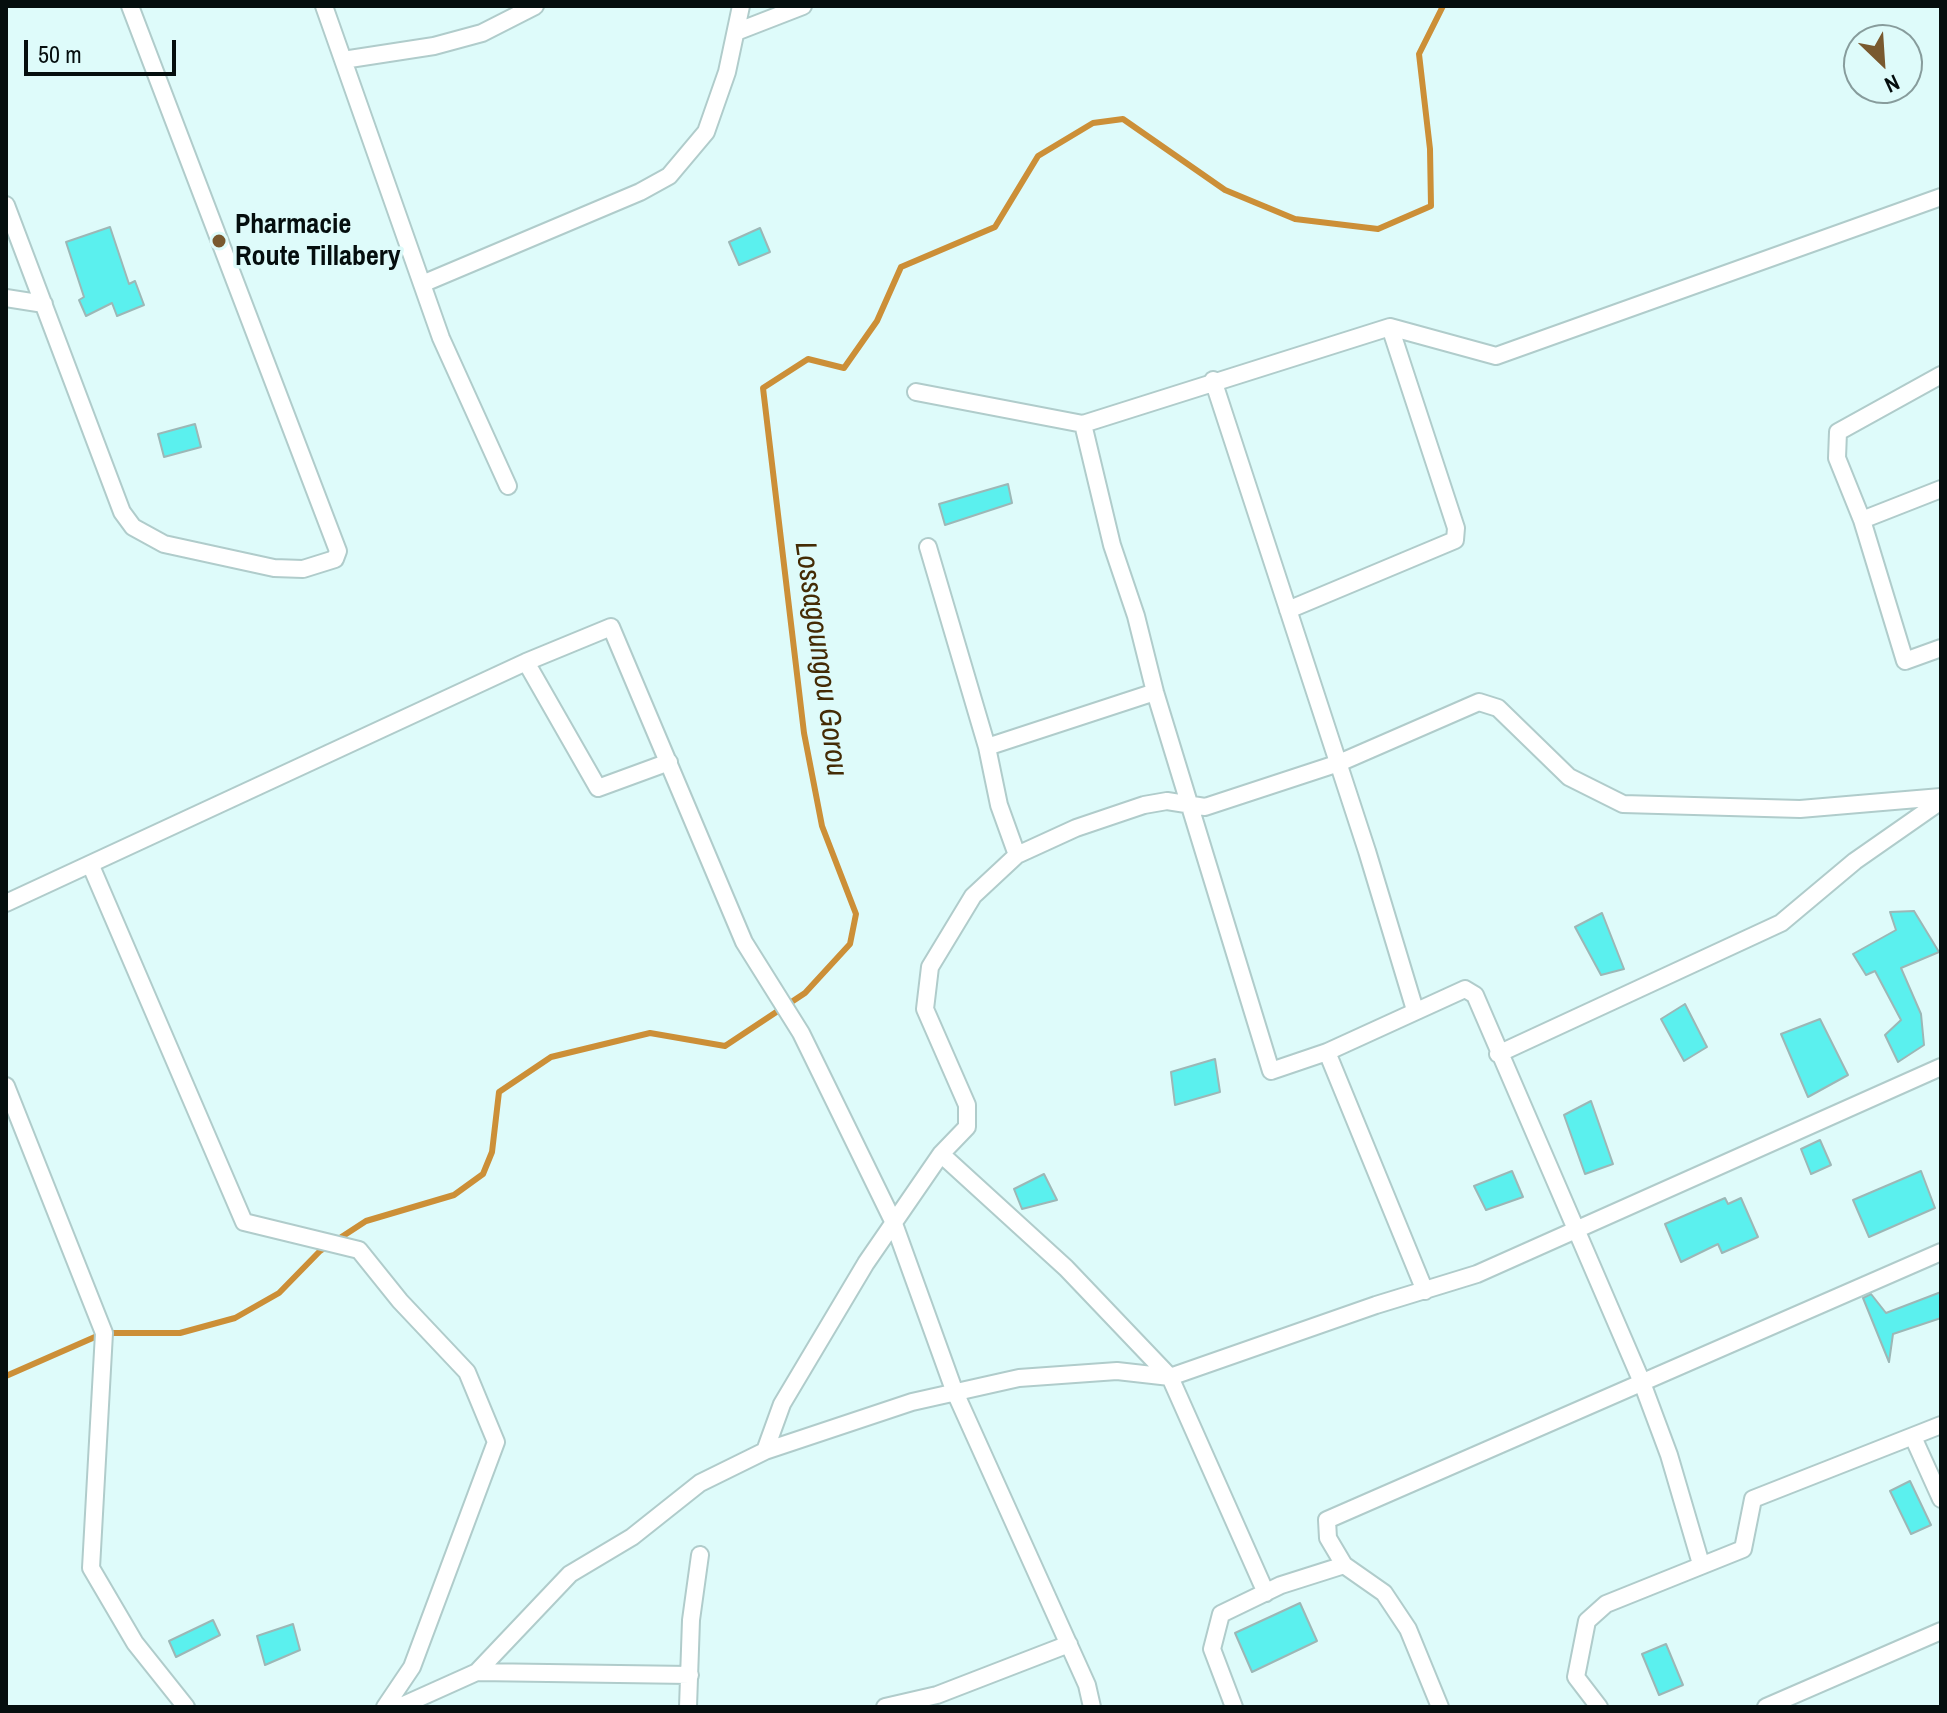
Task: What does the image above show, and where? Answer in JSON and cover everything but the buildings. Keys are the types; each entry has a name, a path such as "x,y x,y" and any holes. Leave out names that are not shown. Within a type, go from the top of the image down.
{"street":[{"path":"6,205 122,512 133,527 164,544 274,568 303,569 335,559 338,551 130,6"},
{"path":"324,6 422,284 473,415 508,486"},
{"path":"343,60 434,46 482,33 535,6"},
{"path":"422,284 640,192 669,176 706,132 727,72 741,6"},
{"path":"736,32 803,6"},
{"path":"916,392 1083,424 1213,380 1390,327 1496,356 1941,197"},
{"path":"6,298 44,304"},
{"path":"1288,610 1455,540 1456,528 1390,327"},
{"path":"1941,375 1838,432 1837,458 1862,520 1905,661 1941,648"},
{"path":"1213,380 1339,763 1415,1010"},
{"path":"1083,424 1112,545 1136,616 1155,692 1271,1071 1327,1052 1465,989 1475,995 1641,1380 1669,1455 1701,1564"},
{"path":"1862,520 1941,489"},
{"path":"928,547 987,747 999,805 1017,855"},
{"path":"6,903 526,662 611,627 749,954 801,1033 893,1221 954,1390 1087,1685 1092,1707"},
{"path":"526,662 598,788 669,762"},
{"path":"987,747 1155,692"},
{"path":"765,1451 782,1404 893,1221 941,1154 967,1127 967,1105 925,1009 930,967 973,896 1017,855 1076,828 1144,805 1167,801 1205,807 1339,763 1479,702 1498,708 1569,777 1623,804 1800,809 1941,799"},
{"path":"1498,1054 1781,923 1855,861 1941,799"},
{"path":"91,866 244,1222 359,1250 400,1301 467,1372 496,1442 412,1667 385,1707"},
{"path":"1327,1052 1425,1291"},
{"path":"399,1707 477,1672 570,1574 632,1537 700,1483 765,1451 954,1390 1019,1378 1117,1371 1170,1377 1376,1305 1477,1274 1941,1067"},
{"path":"6,1086 104,1333 91,1568 135,1643 186,1707"},
{"path":"941,1154 1066,1268 1170,1377 1266,1593"},
{"path":"1440,1707 1408,1629 1384,1593 1344,1565 1328,1538 1327,1520 1641,1380 1941,1252"},
{"path":"1599,1707 1576,1677 1587,1621 1606,1604 1747,1547 1749,1506 1753,1499 1941,1425"},
{"path":"1913,1437 1941,1499"},
{"path":"688,1707 691,1620 700,1555"},
{"path":"1234,1707 1212,1649 1221,1614 1266,1593 1344,1565"},
{"path":"1766,1707 1941,1631"},
{"path":"885,1707 937,1695 1069,1644"},
{"path":"477,1672 690,1675"}],"waterway":[{"name":"Lossagoungou Gorou","path":"6,1376 104,1333 180,1333 235,1318 279,1293 320,1251 366,1221 454,1195 483,1174 492,1152 499,1092 551,1057 650,1033 725,1046 805,993 850,944 856,914 822,826 804,733 763,388 808,359 844,368 877,321 901,267 995,227 1038,156 1093,123 1123,119 1225,190 1295,219 1378,229 1431,206 1430,149 1419,54 1443,6"}],"place":[{"name":"Pharmacie Route Tillabery","path":"219,241"}]}
